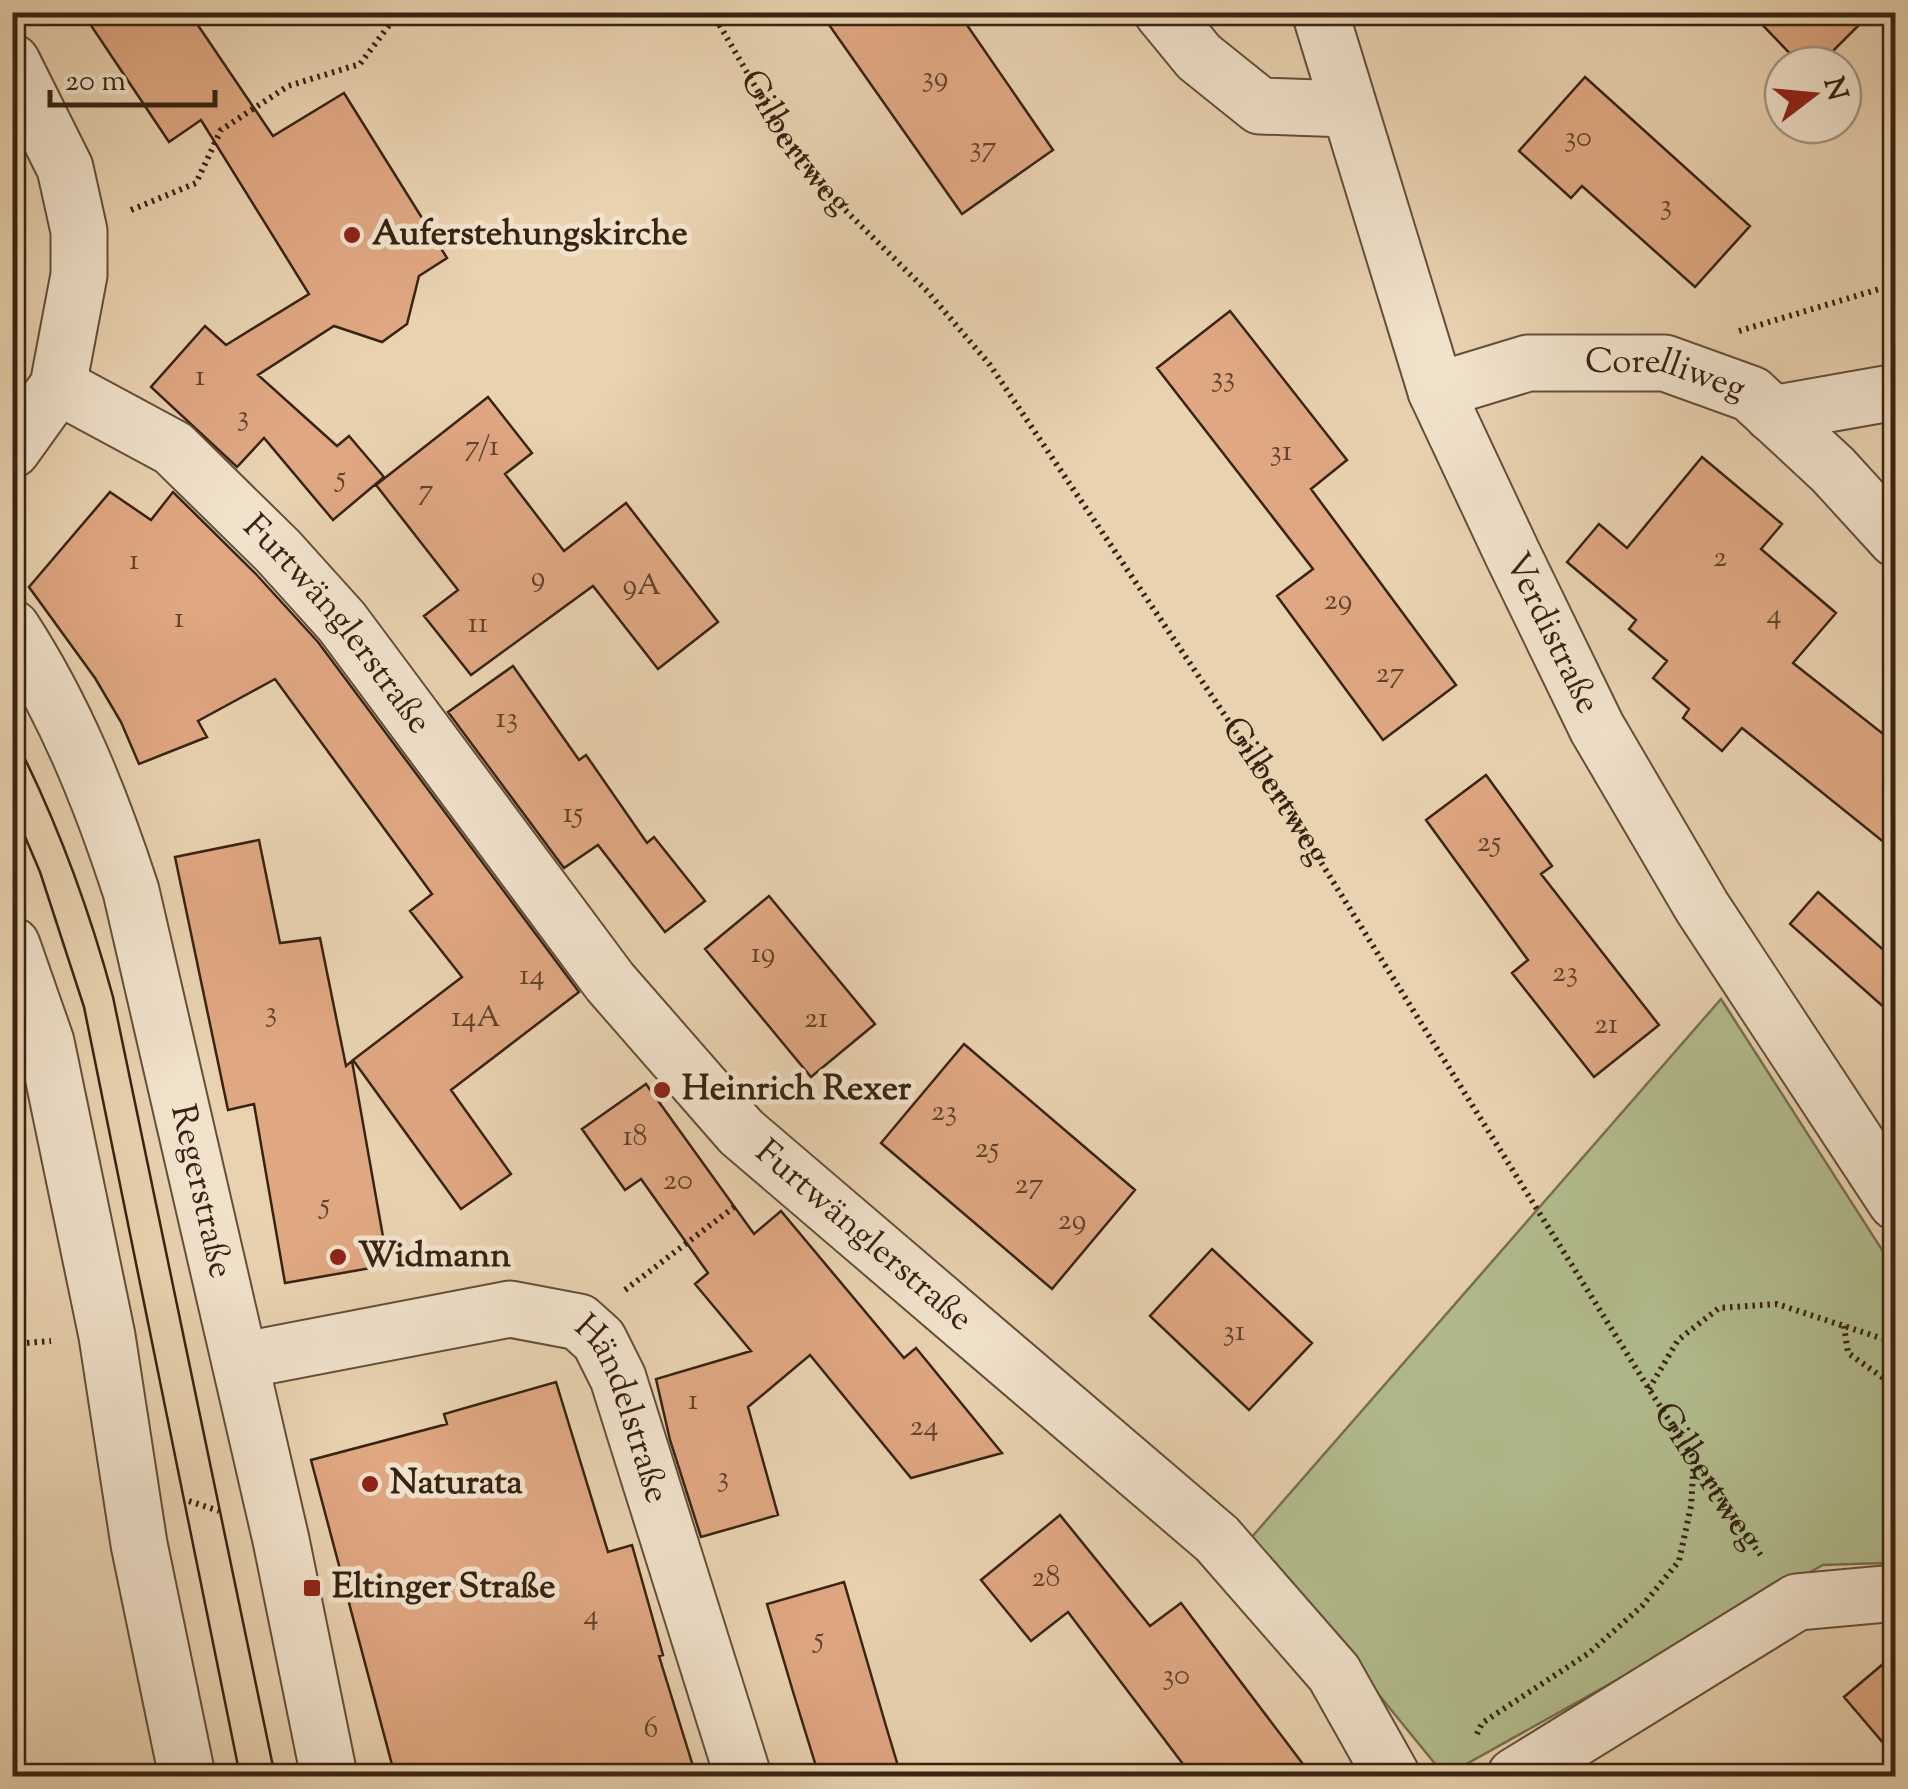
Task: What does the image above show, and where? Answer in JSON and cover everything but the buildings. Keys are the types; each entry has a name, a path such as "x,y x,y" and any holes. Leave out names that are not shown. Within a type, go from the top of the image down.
{"street":[{"path":"1162,12 1199,56 1260,106 1347,109"},
{"name":"Verdistraße","path":"1320,12 1436,391 1597,728 1702,907 1896,1202"},
{"path":"12,62 65,168 79,231 80,275 58,386 12,450"},
{"name":"Corelliweg","path":"1436,391 1528,363 1664,363 1751,394 1833,470 1896,539"},
{"name":"Furtwänglerstraße","path":"58,386 173,448 278,551 342,622 610,982 741,1132 1217,1539 1334,1673 1392,1776"},
{"path":"1772,414 1896,392"},
{"name":"Regerstraße","path":"12,628 40,669 104,810 131,891 214,1263 240,1361 329,1776"},
{"path":"12,945 46,1042 107,1336 139,1544 187,1776"},
{"name":"Händelstraße","path":"240,1361 510,1309 578,1322 599,1340 618,1378 742,1776"},
{"path":"1515,1776 1797,1602 1896,1593"}],"path":[{"path":"79,231 196,183 221,130 288,86 360,64 399,12"},
{"name":"Gilbertweg","path":"712,12 788,143 827,192 928,292 990,365 1289,811 1729,1513 1797,1602"},
{"path":"1664,363 1748,328 1896,284"},
{"path":"637,1282 782,1170"},
{"path":"1649,1389 1678,1340 1718,1308 1777,1304 1896,1344"},
{"path":"1844,1326 1848,1352 1896,1388"},
{"path":"1472,1744 1482,1723 1589,1653 1642,1606 1679,1561 1691,1506 1694,1458"},
{"path":"182,1499 232,1514"}],"green space":[{"path":"1721,999 1895,1270 1895,1569 1883,1563 1823,1565 1445,1776 1251,1538"}],"tram line":[{"path":"12,733 70,862 113,997 275,1776"},
{"path":"12,806 40,872 84,1007 240,1776"}],"place":[{"name":"Auferstehungskirche","path":"352,235"},
{"name":"Heinrich Rexer","path":"662,1090"},
{"name":"Widmann","path":"338,1257"},
{"name":"Naturata","path":"370,1484"},
{"name":"Eltinger Straße","path":"312,1588"}]}
